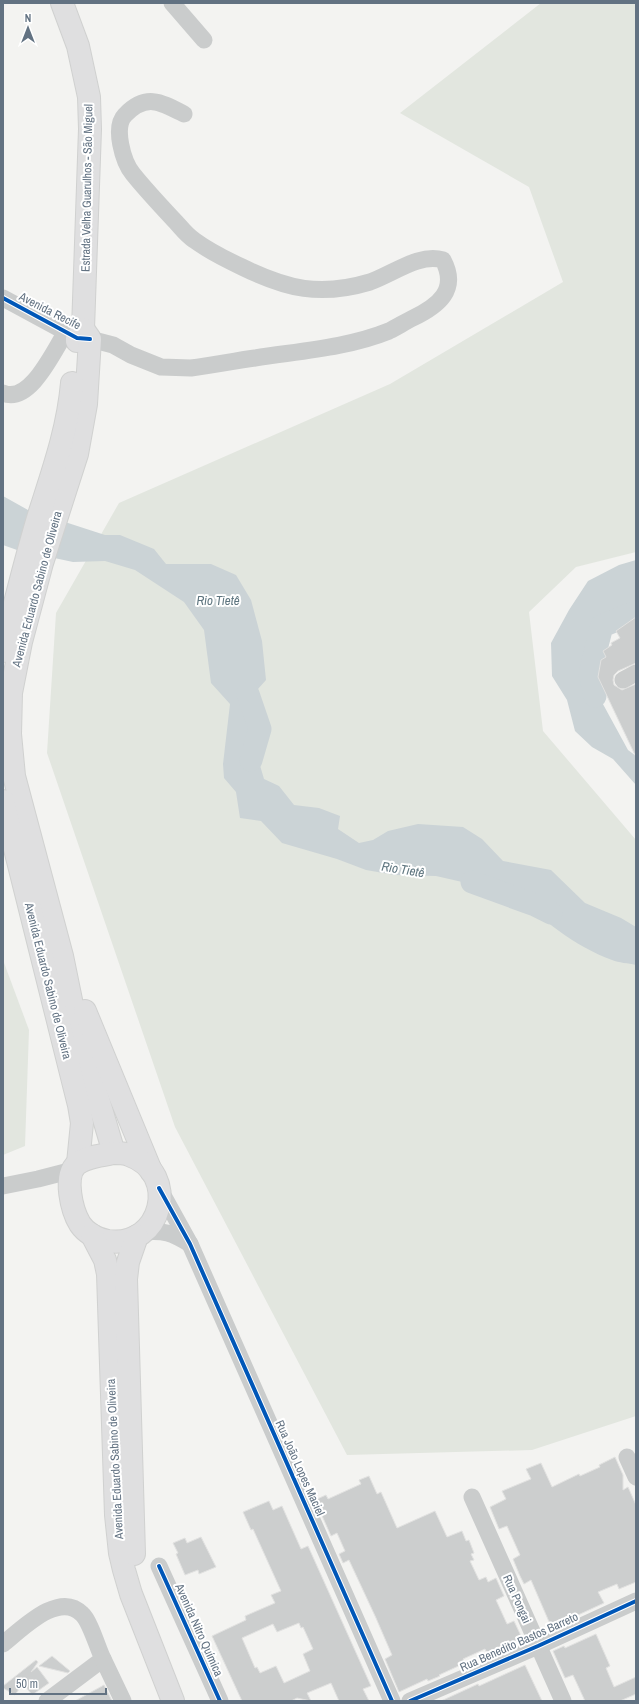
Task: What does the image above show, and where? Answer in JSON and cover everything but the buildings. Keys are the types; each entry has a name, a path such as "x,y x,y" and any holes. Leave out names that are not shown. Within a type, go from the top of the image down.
{"main road":[{"name":"Estrada Velha Guarulhos - São Miguel","path":"62,3 78,46 89,97 90,129 79,334"},
{"name":"Avenida Eduardo Sabino de Oliveira","path":"3,651 34,561 54,496 77,454 86,404 79,334"},
{"name":"Avenida Eduardo Sabino de Oliveira","path":"34,561 11,693 10,734 14,776 62,956"},
{"name":"Avenida Eduardo Sabino de Oliveira","path":"3,801 79,1106 82,1123 74,1174"},
{"path":"62,956 81,1041 114,1153"},
{"path":"62,956 155,1179 160,1200 158,1212 152,1223 141,1234 126,1240 114,1242 103,1240 92,1235 82,1227 75,1216 71,1204 74,1174 114,1153 128,1155 141,1161 155,1179"},
{"name":"Avenida Eduardo Sabino de Oliveira","path":"141,1234 128,1262 126,1279 133,1538 135,1563 188,1701"},
{"name":"Avenida Eduardo Sabino de Oliveira","path":"92,1235 105,1260 108,1274 116,1515 120,1553 132,1594 173,1701"}],"street":[{"path":"172,3 204,40"},
{"name":"Avenida Recife","path":"3,298 79,334 113,345 136,357 161,367 192,368 317,349 360,340 389,331 432,309 443,299 448,286 448,270 443,260 433,257 423,259 371,281 343,289 316,290 297,288 262,276 215,254 193,240 146,191 129,169 122,153 119,133 122,118 133,106 147,101 162,102 184,114"},
{"path":"3,393 7,395 23,392 79,334"},
{"path":"3,1186 38,1179 62,1172 74,1174"},
{"name":"Rua João Lopes Maciel","path":"155,1179 190,1244 392,1701"},
{"path":"141,1234 166,1232 190,1244"},
{"path":"627,1456 636,1477"},
{"name":"Rua Pongai","path":"472,1497 563,1701"},
{"name":"Avenida Nitro Química","path":"159,1566 220,1701"},
{"name":"Rua Benedito Bastos Barreto","path":"410,1701 538,1646 636,1601"},
{"path":"3,1644 43,1613 58,1606 72,1608 82,1614 123,1701"},
{"path":"47,1701 103,1659"}],"shaded area":[{"path":"541,3 636,3 636,552 576,567 529,612 543,731 636,840 636,1416 532,1450 347,1455 175,1127 47,753 56,613 119,503 390,384 563,282 529,187 400,113"},
{"path":"3,960 29,1030 25,1146 3,1155"}],"water":[{"name":"Rio Tietê","path":"3,496 28,510 105,535 120,535 154,549 166,564 211,564 236,575 251,600 262,641 266,680 250,698 256,715 262,744 259,762 264,779 279,786 294,805 319,808 340,816 338,829 359,843 373,840 388,831 418,824 463,827 482,839 503,861 551,870 585,903 621,918 636,927 636,965 612,960 584,947 559,931 535,912 513,891 497,893 471,884 436,876 395,875 366,870 337,859 282,843 261,821 240,818 236,792 224,778 223,764 230,704 211,683 204,630 184,602 135,570 105,561 73,562 17,550 3,545"},
{"path":"636,560 636,606 626,608 605,620 593,639 592,665 598,695 628,750 636,756 636,785 613,759 592,747 575,731 567,700 552,676 551,643 569,610 588,581 619,565"}],"waterway":[{"name":"Rio Tietê","path":"595,696 590,673 602,626 636,612"},
{"name":"Rio Tietê","path":"248,694 260,729 251,760"},
{"name":"Rio Tietê","path":"472,882 535,905 551,913"}],"cycle path":[{"path":"3,298 77,338 90,339"},
{"path":"159,1188 190,1244 392,1701"},
{"path":"159,1566 220,1701"},
{"path":"410,1701 538,1646 636,1601"}]}
